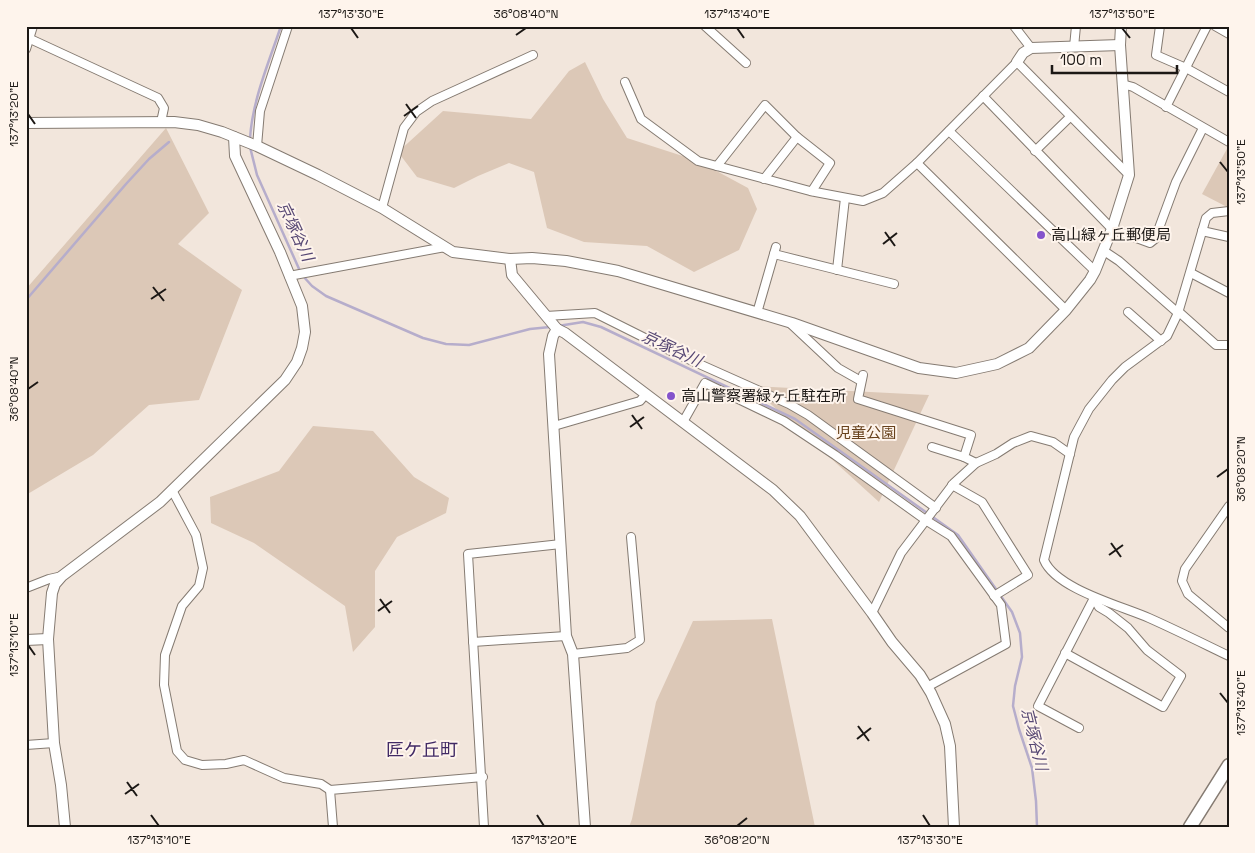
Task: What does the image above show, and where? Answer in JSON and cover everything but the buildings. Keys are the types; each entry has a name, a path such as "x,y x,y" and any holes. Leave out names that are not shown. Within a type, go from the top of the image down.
{"highway":[{"path":"1194,825 1229,764"}],"street":[{"path":"26,49 33,26"},
{"path":"254,146 260,111 288,26"},
{"path":"704,26 746,63"},
{"path":"1014,26 1031,48"},
{"path":"1021,34 1028,26"},
{"path":"1074,47 1076,26"},
{"path":"26,123 161,122 198,125 222,132 318,175 382,208 458,253 510,259 532,258 566,261 618,271 789,322 919,368 956,373 997,364 1029,348 1066,310 1095,271 1112,229 1129,176 1122,84 1121,26"},
{"path":"1160,26 1156,55 1186,68 1229,92"},
{"path":"1166,106 1207,26"},
{"path":"1215,26 1229,34"},
{"path":"28,38 158,98 164,108 161,122"},
{"path":"624,82 641,119 698,162 812,191 863,201 883,193 917,163 1017,62 1023,53 1031,48 1120,45"},
{"path":"382,208 404,128 416,112 432,101 533,55"},
{"path":"1017,62 1129,176"},
{"path":"1122,84 1133,87 1229,142"},
{"path":"983,96 1112,229 1150,243 1155,239 1176,182 1203,128"},
{"path":"717,166 766,105 797,138 830,163 812,191"},
{"path":"1035,151 1070,116"},
{"path":"948,131 1095,271"},
{"path":"764,179 797,138"},
{"path":"65,827 54,743 48,639 52,593 55,584 62,576 160,502 285,380 297,362 302,348 304,332 302,306 235,156 238,139"},
{"path":"917,163 1066,310"},
{"path":"837,270 844,198"},
{"path":"1229,211 1208,215 1179,313 1167,336 1125,367 1089,409 1076,431 1044,560 1051,572 1094,598 1147,618 1229,656"},
{"path":"1202,231 1229,237"},
{"path":"290,276 445,247"},
{"path":"758,313 775,250 837,270 894,284"},
{"path":"1104,251 1119,261 1216,345 1229,345"},
{"path":"510,259 512,275 548,317 558,333 646,394 789,504 872,612 892,642 920,675 927,687 945,724 950,746 954,827"},
{"path":"1191,273 1229,293"},
{"path":"1128,312 1161,342"},
{"path":"548,317 596,313 679,355 788,404 808,415 936,509"},
{"path":"789,322 838,368 862,378 858,399 971,435 964,457"},
{"path":"558,333 549,354 566,636 573,654 586,827"},
{"path":"682,422 705,383 784,421 835,454 951,536 1001,605 1006,644 927,687"},
{"path":"554,426 640,401 646,394"},
{"path":"872,612 901,553 952,486 976,464 1013,443 1032,436 1053,442 1070,454"},
{"path":"932,447 964,457 976,464"},
{"path":"952,486 982,502 1028,575 994,596"},
{"path":"172,490 196,535 203,568 199,586 182,606 165,655 164,685 177,751 185,760 202,765 226,764 244,760 284,778 321,784 330,790 482,777"},
{"path":"1229,506 1184,569 1182,576 1183,585 1188,594 1229,628"},
{"path":"573,654 627,648 640,640 631,537"},
{"path":"484,827 468,554 561,544"},
{"path":"26,588 62,576"},
{"path":"1079,728 1038,706 1094,598"},
{"path":"1066,653 1164,707 1181,676 1147,650 1128,628 1109,612 1099,607 1094,598"},
{"path":"473,642 566,636"},
{"path":"26,640 48,639"},
{"path":"26,745 54,743"},
{"path":"330,790 333,827"}],"green space":[{"path":"585,62 603,99 627,138 698,161 748,188 757,209 739,250 694,272 647,246 584,242 547,228 534,172 509,163 454,188 417,177 398,152 443,111 531,119 569,71"},
{"path":"166,128 209,213 178,244 242,290 199,400 149,405 93,455 26,495 26,289"},
{"path":"1229,148 1229,208 1202,194"},
{"name":"児童公園","path":"751,386 929,395 879,502"},
{"path":"313,426 373,431 414,477 449,498 446,513 397,537 375,571 375,627 353,652 345,606 254,543 211,523 210,497 279,471"},
{"path":"772,619 815,827 629,827 656,702 693,621"}],"waterway":[{"name":"京塚谷川","path":"250,139 254,110 281,26"},
{"path":"26,300 126,184 149,159 169,142"},
{"name":"京塚谷川","path":"250,147 257,175 300,271"},
{"name":"京塚谷川","path":"303,276 312,286 326,296 423,338 446,344 469,345 530,329 550,327"},
{"name":"京塚谷川","path":"558,326 583,322 601,327 795,419 958,535 1012,612 1020,633 1022,657 1015,686 1013,706 1032,768 1037,827"}],"place":[{"name":"高山緑ヶ丘郵便局","path":"1041,235"},
{"name":"高山警察署緑ヶ丘駐在所","path":"671,396"}],"district":[{"name":"匠ケ丘町","path":"422,750"}]}
